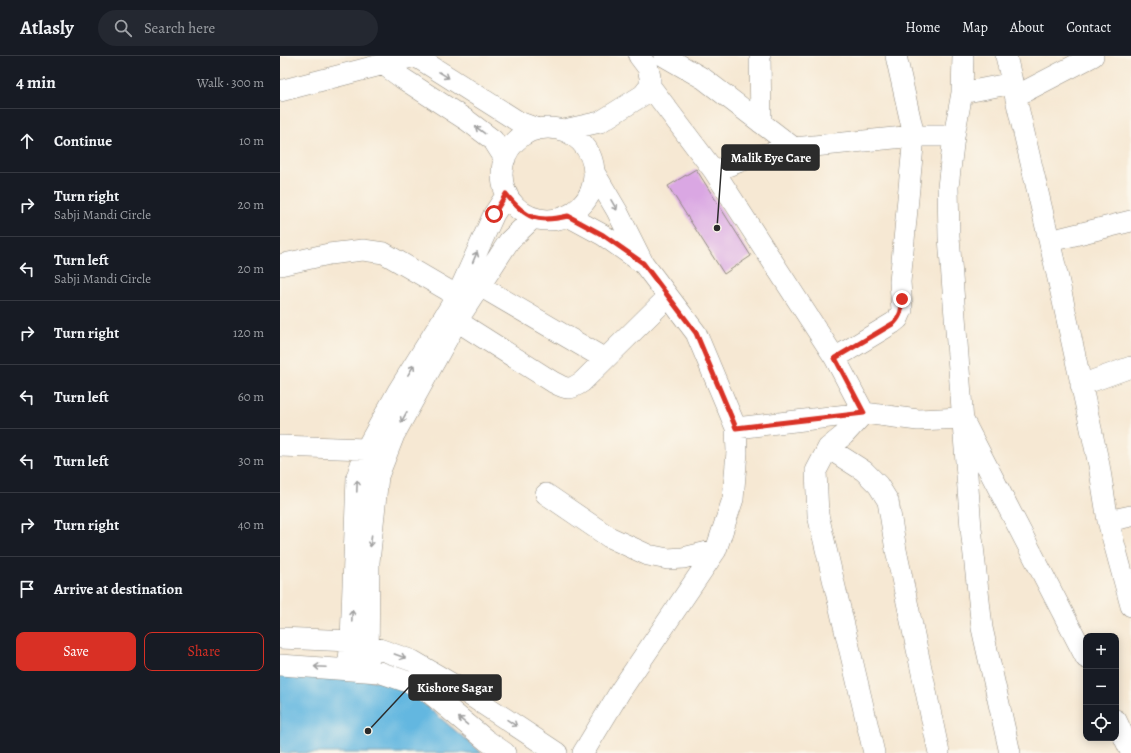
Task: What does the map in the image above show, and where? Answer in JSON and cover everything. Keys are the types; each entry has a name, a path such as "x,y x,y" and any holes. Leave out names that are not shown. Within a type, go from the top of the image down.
{"street":[{"path":"402,78 415,56"},
{"path":"280,91 415,56 519,122 538,129"},
{"path":"640,56 648,68 650,86 714,171 835,358 864,413"},
{"path":"664,56 704,79 794,148"},
{"path":"760,56 761,123"},
{"path":"835,358 894,323 898,319 902,310 900,282 914,136 896,56"},
{"path":"963,56 962,93 954,136 948,187 949,236 971,528 982,628 1010,753"},
{"path":"1006,56 1050,241 1099,465 1108,521 1131,606"},
{"path":"962,93 1015,89 1093,56"},
{"path":"383,64 468,121 493,140 505,159"},
{"path":"600,122 592,163 592,189 582,205 568,216 550,220 533,218 517,208 506,194 502,176 505,159 512,145 524,135 538,129 551,128 564,130 600,122 643,95 650,86"},
{"path":"564,130 579,140 643,263 696,333 736,428 737,452 733,499 716,550 621,690 583,753"},
{"path":"714,171 752,157 794,148 914,136 954,136"},
{"path":"348,669 359,643 378,476 394,435 457,321 463,299 494,214 506,194"},
{"path":"568,216 603,235 643,263"},
{"path":"368,671 359,643 357,477 366,449 398,391 463,299 480,286 509,241 533,218"},
{"path":"1050,241 1131,221"},
{"path":"280,266 329,254 363,250 384,253 463,299"},
{"path":"480,286 605,359"},
{"path":"457,321 553,382 564,388 573,388 582,382 668,297"},
{"path":"1081,385 1131,367"},
{"path":"736,428 864,413 918,420 962,418"},
{"path":"864,413 844,435 828,448 816,471 818,515 874,753"},
{"path":"962,418 1083,652"},
{"path":"280,446 366,449 387,452"},
{"path":"828,448 864,471 878,485 888,501 896,550 939,753"},
{"path":"546,494 609,537 648,555 668,559 683,558 716,550"},
{"path":"1108,521 1131,516"},
{"path":"280,638 359,643 413,661 459,688 557,753"},
{"path":"280,665 379,672 407,682 430,693 486,740 505,753"},
{"path":"1119,726 1131,752"}],"water":[{"path":"280,669 400,684 482,753 280,753"}],"building":[{"path":"696,169 751,256 724,274 668,186"}],"place":[{"name":"Malik Eye Care","path":"717,228"},
{"name":"Kishore Sagar","path":"368,731"}],"route":[{"path":"494,214 506,194 517,208 533,218 550,220 568,216 603,235 643,263 696,333 736,428 864,413 835,358 894,323 898,319 902,310 902,299"}]}
